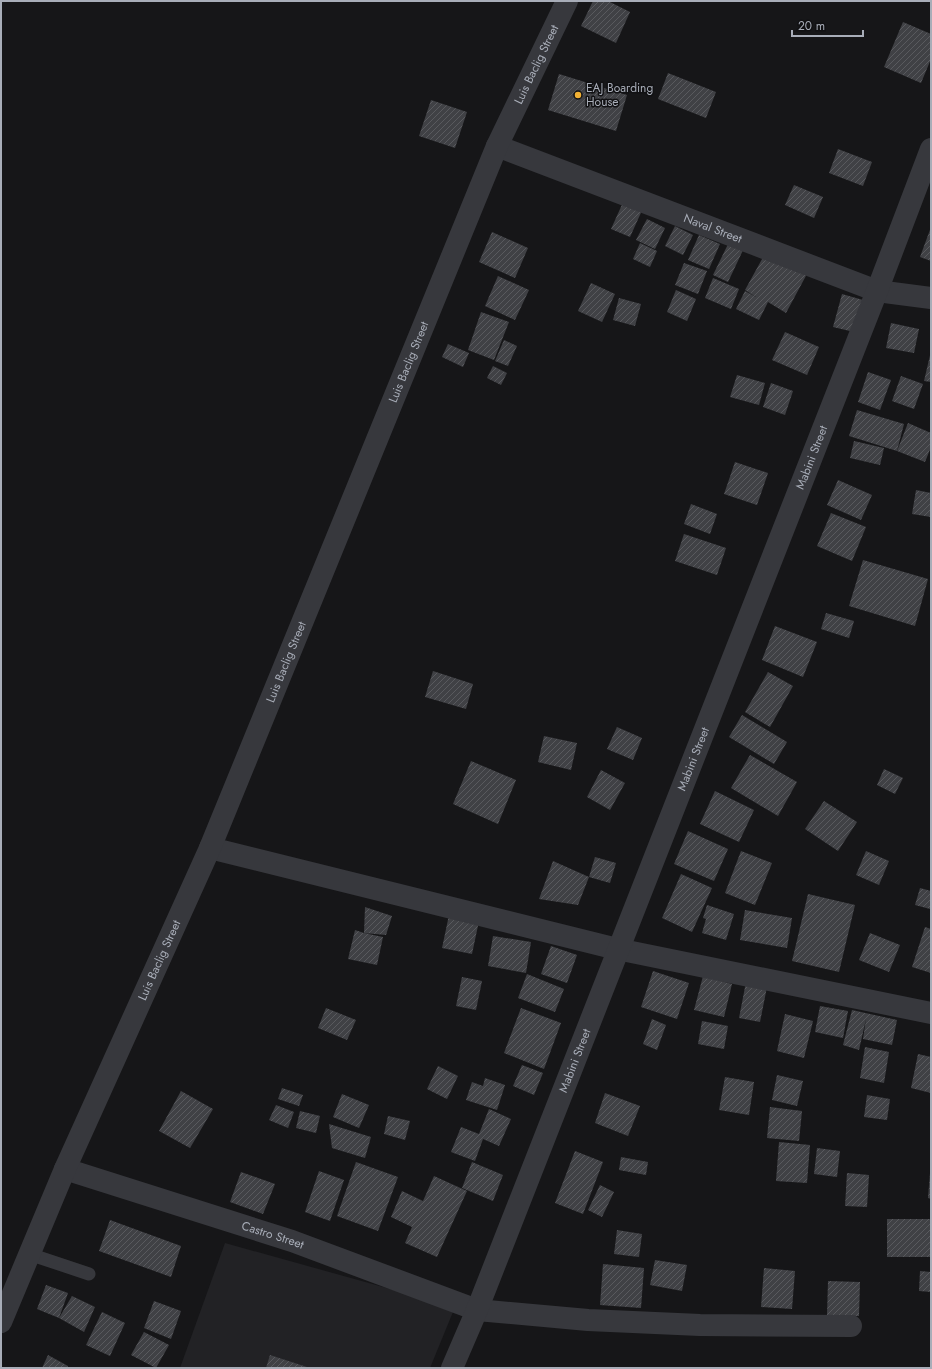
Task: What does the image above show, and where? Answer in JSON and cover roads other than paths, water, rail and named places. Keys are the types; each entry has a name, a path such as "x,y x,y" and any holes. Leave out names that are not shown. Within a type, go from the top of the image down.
{"street":[{"name":"Luis Baclig Street","path":"1,1322 65,1169 210,848 497,146 567,1"},
{"name":"Naval Street","path":"497,146 878,291 931,298"},
{"name":"Mabini Street","path":"452,1368 477,1310 878,291 931,149"},
{"path":"210,848 618,949 931,1013"},
{"name":"Castro Street","path":"65,1169 292,1241 477,1310 588,1320 700,1325 851,1326"}],"lane":[{"path":"29,1254 89,1274"}],"place":[{"name":"EAJ Boarding House","path":"578,95"}]}
